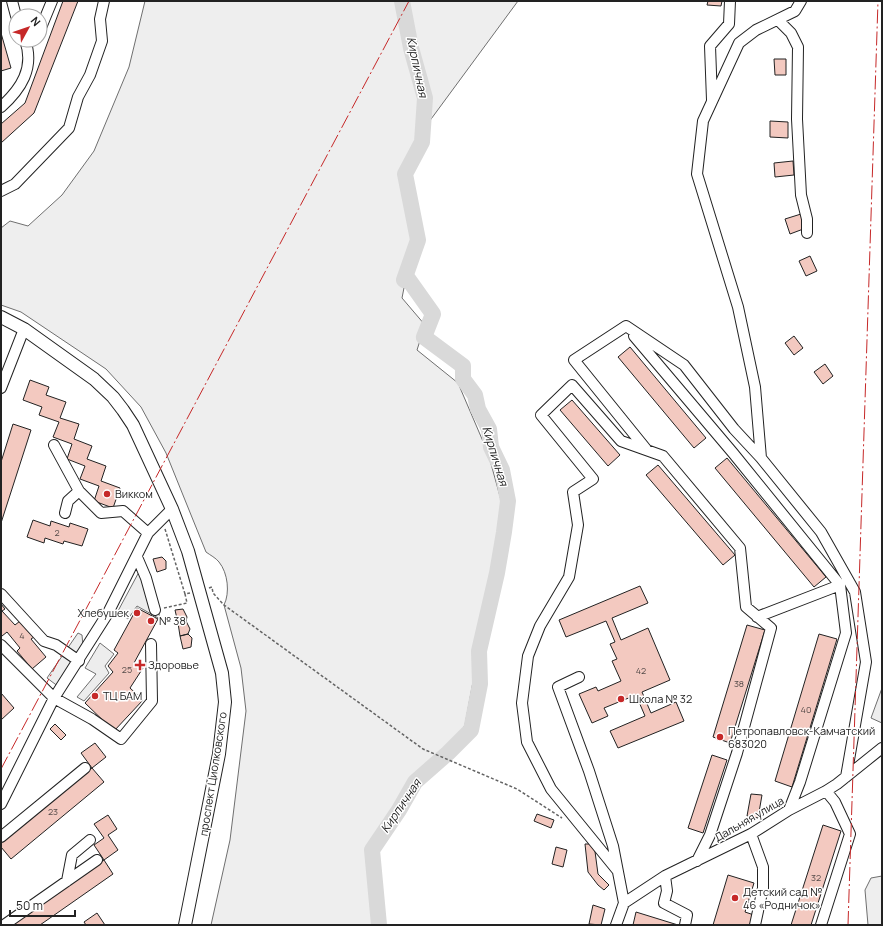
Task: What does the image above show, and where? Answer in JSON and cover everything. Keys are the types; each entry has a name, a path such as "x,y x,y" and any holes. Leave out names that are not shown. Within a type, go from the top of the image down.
{"main road":[{"name":"проспект Циолковского","path":"1,317 24,329 94,379 113,397 133,425 172,509 188,551 222,673 225,702 219,754 185,925"}],"street":[{"path":"48,11 52,1"},
{"path":"1,191 15,184 68,128 78,96 90,75 102,41 100,19 104,1"},
{"path":"712,102 710,46 729,24 730,1"},
{"path":"762,458 755,387 738,307 697,174 703,121 739,43 756,30 795,10 801,1"},
{"path":"778,20 793,36 798,47 797,119 801,195 807,219 807,233"},
{"path":"1,108 12,97 27,76 27,48"},
{"path":"626,326 684,365 734,429 762,458 821,532 855,592 866,662 846,777"},
{"path":"626,326 574,360 646,449"},
{"path":"626,326 733,453 840,585 846,633 800,782 788,810"},
{"path":"1,388 24,329"},
{"path":"617,870 551,789 527,742 522,703 528,656 540,626 569,577 578,525 573,492 593,479 541,414 572,384 621,441 663,456 740,548 746,607 771,628 737,753 710,835 697,861"},
{"path":"54,445 79,491 101,513 123,511 148,533"},
{"path":"65,513 68,501 79,491"},
{"path":"1,804 54,698 79,661 108,613 148,533 172,509"},
{"path":"136,556 146,578 155,610"},
{"path":"757,616 840,585"},
{"path":"1,594 44,641 56,646 79,661"},
{"path":"1,645 54,698 92,719 121,739 152,701 151,644"},
{"path":"579,677 558,688 591,779 613,846 624,903 616,925"},
{"name":"Дальняя улица","path":"624,903 665,876 751,834 788,810 826,791 882,748"},
{"path":"1,837 85,768"},
{"path":"821,925 850,834 835,802 826,791"},
{"path":"751,834 763,867 763,888 755,925"},
{"path":"67,881 72,856 90,840"},
{"path":"4,925 97,860"},
{"path":"665,876 667,891 664,902 687,915 684,925"}],"path":[{"path":"162,520 185,594"},
{"path":"224,605 423,749 517,789 564,819"}],"shaded area":[{"path":"145,1 518,1 423,130 417,159 401,181 413,242 402,298 425,325 417,350 458,383 488,453 501,500 499,542 465,725 446,759 407,791 367,858 377,925 211,925 230,840 246,711 241,668 224,605 227,595 226,577 218,561 206,552 166,453 141,407 106,369 21,312 1,305 1,228 10,221 28,226 62,195 94,151 129,67"},
{"path":"140,570 156,597 160,619 137,606 128,619 118,611"},
{"path":"78,633 82,635 83,646 63,690 47,678"},
{"name":"ТЦ БАМ","path":"100,643 114,654 105,666 109,673 84,701 77,697 96,674 85,668"},
{"path":"882,688 882,723 871,718"},
{"path":"882,876 882,925 868,925 865,890 871,878"}],"building":[{"path":"63,1 78,1 34,113 1,143 1,124 25,103 45,48 48,48 48,41"},
{"path":"708,1 722,1 721,6 707,5"},
{"path":"1,33 11,68 1,71"},
{"path":"774,59 786,59 786,75 775,75"},
{"path":"770,121 788,122 788,138 770,137"},
{"path":"793,161 794,175 775,177 774,163"},
{"path":"801,214 806,228 790,234 785,219"},
{"path":"810,256 817,271 806,276 799,261"},
{"path":"794,336 803,348 794,355 785,343"},
{"path":"630,347 706,438 694,448 618,357"},
{"path":"825,364 833,376 823,384 814,372"},
{"path":"30,380 49,387 46,395 66,402 60,418 79,424 74,439 92,446 87,459 106,466 101,481 120,488 113,508 94,501 99,486 80,479 85,466 67,459 72,444 53,437 59,422 39,415 42,407 23,400"},
{"path":"572,400 620,455 608,466 560,410"},
{"path":"13,424 31,430 1,523 1,462"},
{"path":"727,458 826,577 814,587 715,468"},
{"path":"658,465 735,555 723,565 646,475"},
{"path":"33,520 50,526 51,521 69,527 70,523 88,529 82,546 64,541 63,544 45,538 44,543 27,537"},
{"path":"162,557 166,561 166,569 157,572 153,559"},
{"path":"640,586 648,603 612,618 621,640 648,628 670,680 642,692 651,713 676,702 684,721 618,748 610,731 645,716 636,695 604,708 608,716 592,723 579,694 596,687 598,691 621,681 612,661 617,659 610,644 615,642 606,621 566,637 559,620"},
{"path":"1,604 5,609 2,611 15,625 20,621 34,637 31,639 46,657 32,669 17,651 20,648 7,632 2,636 1,635"},
{"path":"137,608 158,619 134,663 143,668 130,688 143,700 114,731 85,703 113,672 108,666 118,653 114,650"},
{"path":"183,609 187,617 186,621 178,623 175,610"},
{"path":"186,621 190,629 188,634 180,636 178,623"},
{"path":"747,625 765,630 730,743 713,737"},
{"path":"188,634 192,638 191,647 183,649 180,636"},
{"path":"819,634 837,639 792,787 775,781"},
{"path":"1,693 14,708 1,720"},
{"path":"55,724 66,735 61,740 50,729"},
{"path":"95,743 106,757 92,768 81,753"},
{"path":"712,755 727,760 703,833 688,828"},
{"path":"92,768 104,782 11,859 1,847 1,842"},
{"path":"751,794 762,795 758,818 747,816"},
{"path":"537,814 554,820 551,828 534,821"},
{"path":"108,815 117,829 108,835 118,850 104,860 94,845 104,838 94,824"},
{"path":"823,825 841,831 811,925 791,925"},
{"path":"585,844 594,844 598,874 609,885 604,890 588,872"},
{"path":"556,847 567,850 563,867 552,864"},
{"path":"104,860 113,874 40,925 10,925"},
{"name":"Детский сад № 46 «Родничок»","path":"728,875 754,883 745,912 754,915 751,925 713,925"},
{"path":"593,905 605,909 601,925 589,924"},
{"path":"636,912 678,925 633,925"},
{"path":"97,913 105,925 86,925 84,922"}],"waterway":[{"name":"Кирпичная","path":"379,925 372,850 399,810 415,782 448,753 471,730 480,684 479,651 497,573 508,501 502,470 491,447 489,429 478,409 475,395 463,379 463,366 424,337 433,314 406,276 404,280 418,240 405,174 422,142 425,98 411,48 402,1"}],"power":[{"path":"1,769 409,1"},
{"path":"848,925 878,1"}],"place":[{"name":"Викком","path":"107,494"},
{"name":"Хлебушек","path":"137,613"},
{"name":"№ 38","path":"151,621"},
{"name":"Здоровье","path":"140,665"},
{"name":"ТЦ БАМ","path":"95,696"},
{"name":"Школа № 32","path":"621,699"},
{"name":"Петропавловск-Камчатский 683020","path":"720,737"},
{"name":"Детский сад № 46 «Родничок»","path":"735,898"}]}
